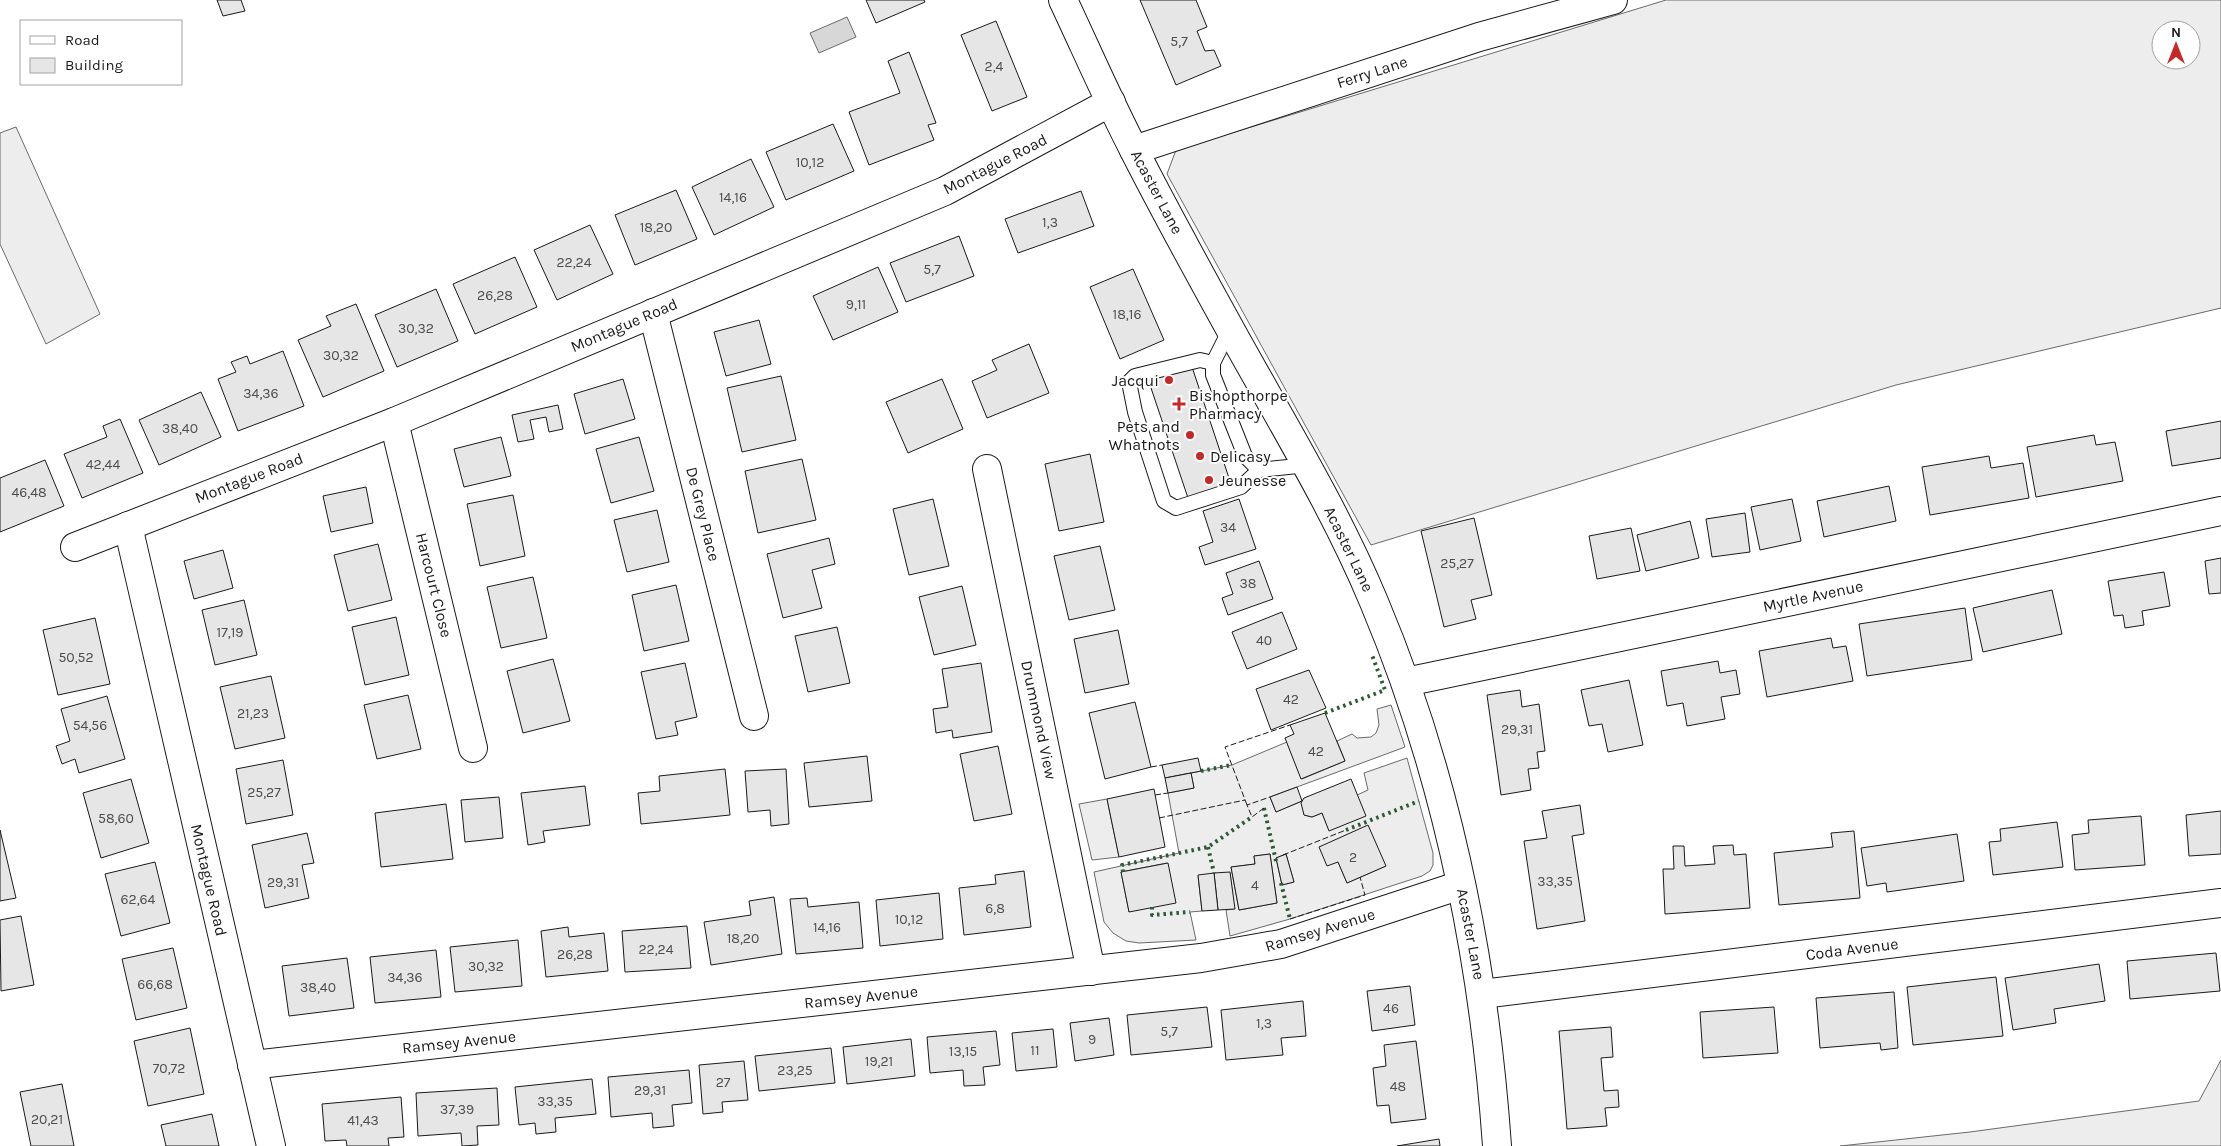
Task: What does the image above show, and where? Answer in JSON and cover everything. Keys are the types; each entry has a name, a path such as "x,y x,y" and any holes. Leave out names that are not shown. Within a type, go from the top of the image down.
{"street":[{"name":"Acaster Lane","path":"1063,0 1134,150 1230,329 1307,465 1374,601 1406,682 1446,814 1462,885 1482,994 1497,1146"},
{"name":"Ferry Lane","path":"1134,150 1479,37 1613,0"},
{"name":"Montague Road","path":"75,547 394,422 945,190 1111,102"},
{"name":"De Grey Place","path":"653,313 754,716"},
{"name":"Harcourt Close","path":"394,422 473,748"},
{"name":"Drummond View","path":"987,469 1091,971"},
{"name":"Myrtle Avenue","path":"1406,682 2221,511"},
{"name":"Montague Road","path":"128,526 271,1146"},
{"name":"Ramsey Avenue","path":"252,1065 1201,958 1281,944 1462,885"},
{"name":"Coda Avenue","path":"1482,994 2221,903"}],"lane":[{"path":"1230,329 1213,363 1213,374 1245,456 1258,470"},
{"path":"1213,363 1200,360 1135,376 1129,382 1135,412 1164,501 1176,508 1241,487 1258,470 1307,465"}],"shaded area":[{"path":"1666,0 2221,0 2221,308 1896,385 1371,545 1167,174 1176,150"},
{"path":"847,17 856,37 819,53 810,33"},
{"path":"16,127 100,314 46,344 0,244 0,133"},
{"path":"1391,705 1405,747 1270,797 1276,812 1302,801 1304,815 1312,817 1322,813 1329,830 1357,795 1368,790 1364,773 1407,758 1433,853 1433,865 1430,871 1422,876 1290,919 1230,936 1226,910 1234,909 1230,873 1198,876 1202,911 1190,912 1196,940 1139,943 1126,941 1113,933 1104,922 1094,872 1179,853 1168,793 1194,788 1191,773 1232,765 1287,742 1302,779 1345,761 1337,741 1352,734 1357,738 1371,737 1376,733 1379,725 1377,709","holes":["1270,854 1277,903 1239,910 1231,867 1255,864 1254,856","1286,854 1294,882 1282,885 1276,858","1338,862 1386,866 1347,883","1167,863 1129,912 1121,872"]},
{"path":"1107,799 1119,857 1092,860 1079,804"},
{"path":"2221,1060 2221,1146 1840,1146 1970,1132 2199,1101"}],"building":[{"path":"217,0 241,0 245,11 223,16"},
{"path":"866,0 924,0 925,2 876,23"},
{"path":"1140,0 1196,0 1207,27 1197,31 1205,51 1214,50 1221,66 1176,85"},
{"path":"996,21 1027,97 992,111 961,35"},
{"path":"909,52 936,123 928,125 934,140 869,165 849,112 900,93 888,61"},
{"path":"833,124 854,171 786,200 766,152"},
{"path":"751,159 774,207 714,235 692,187"},
{"path":"676,190 697,239 635,265 615,215"},
{"path":"1081,191 1094,226 1018,253 1005,219"},
{"path":"590,225 613,274 557,300 534,250"},
{"path":"959,236 974,276 906,302 890,263"},
{"path":"515,257 537,307 475,334 453,284"},
{"path":"878,267 898,312 833,340 813,296"},
{"path":"1133,269 1164,340 1120,359 1090,287"},
{"path":"436,289 458,341 397,367 375,315"},
{"path":"356,304 384,371 323,397 298,340 331,326 326,316"},
{"path":"759,320 771,364 726,376 714,332"},
{"path":"1029,344 1049,393 987,418 972,381 997,370 992,360"},
{"path":"283,351 304,406 238,431 218,379 236,372 231,362 247,356 250,364"},
{"path":"1191,364 1232,487 1189,501 1148,379"},
{"path":"781,376 796,440 742,452 727,388"},
{"path":"623,379 635,419 585,434 574,394"},
{"path":"942,379 963,429 908,453 886,402"},
{"path":"201,392 221,437 159,465 139,420"},
{"path":"558,405 563,429 549,432 546,417 530,420 534,439 518,442 512,415"},
{"path":"120,419 143,473 82,498 64,454 107,437 103,426"},
{"path":"2221,421 2221,458 2172,466 2166,431"},
{"path":"2094,435 2096,445 2115,442 2123,481 2036,497 2027,447"},
{"path":"501,437 511,476 464,487 454,449"},
{"path":"639,437 654,491 611,503 596,449"},
{"path":"1090,454 1104,522 1059,531 1045,464"},
{"path":"1989,456 1991,468 2023,463 2029,498 1930,515 1922,467"},
{"path":"802,459 816,520 758,533 745,471"},
{"path":"45,460 64,506 0,532 0,478"},
{"path":"1889,486 1896,521 1824,537 1817,501"},
{"path":"366,487 373,523 331,532 323,496"},
{"path":"513,495 525,556 480,566 467,504"},
{"path":"933,499 949,566 909,575 893,509"},
{"path":"1239,499 1256,549 1205,565 1199,547 1213,542 1203,511"},
{"path":"1792,499 1801,541 1760,550 1751,507"},
{"path":"657,510 669,562 627,572 614,520"},
{"path":"1745,513 1750,552 1712,557 1706,519"},
{"path":"1474,518 1492,595 1471,600 1476,619 1444,627 1421,531"},
{"path":"1690,521 1699,558 1646,571 1637,535"},
{"path":"1631,528 1640,571 1597,579 1589,536"},
{"path":"829,538 835,564 812,570 822,608 783,618 767,554"},
{"path":"378,544 392,600 348,611 334,555"},
{"path":"1100,546 1115,610 1069,620 1054,556"},
{"path":"223,550 233,588 194,599 184,561"},
{"path":"2221,558 2221,593 2209,594 2205,561"},
{"path":"1259,561 1273,599 1228,615 1222,598 1233,594 1226,573"},
{"path":"2164,572 2170,606 2142,611 2144,625 2125,628 2123,615 2114,616 2108,581"},
{"path":"533,577 547,638 501,648 487,587"},
{"path":"676,585 689,641 644,651 632,595"},
{"path":"962,586 976,645 934,655 919,597"},
{"path":"2052,590 2062,634 1983,652 1973,608"},
{"path":"244,600 257,655 215,665 202,610"},
{"path":"1965,608 1972,660 1867,676 1859,624"},
{"path":"1282,612 1297,649 1247,669 1232,632"},
{"path":"396,617 409,675 365,685 352,627"},
{"path":"95,618 110,684 58,695 43,630"},
{"path":"837,627 850,683 808,692 795,636"},
{"path":"1118,630 1129,684 1085,693 1074,639"},
{"path":"1831,638 1833,648 1846,646 1853,681 1767,697 1759,651"},
{"path":"553,659 570,721 523,733 507,671"},
{"path":"1718,661 1720,673 1736,670 1740,694 1721,697 1725,719 1687,726 1683,703 1667,706 1661,671"},
{"path":"685,663 697,717 675,722 678,735 656,739 641,672"},
{"path":"981,663 992,732 953,738 952,730 936,733 933,709 948,707 942,669"},
{"path":"1309,670 1326,708 1271,730 1256,689"},
{"path":"271,676 285,738 235,749 220,687"},
{"path":"1629,680 1643,745 1608,752 1602,724 1589,726 1581,690"},
{"path":"1520,690 1522,707 1539,704 1545,751 1537,752 1539,768 1528,769 1531,790 1501,795 1487,695"},
{"path":"408,695 421,749 377,759 364,705"},
{"path":"107,696 125,759 79,773 75,759 62,764 56,746 70,741 61,709"},
{"path":"1135,702 1151,767 1105,779 1089,713"},
{"path":"1325,713 1345,761 1301,779 1285,738 1294,734 1290,725"},
{"path":"998,746 1012,814 974,821 960,754"},
{"path":"867,756 872,801 809,807 804,763"},
{"path":"1198,758 1201,771 1165,778 1162,765"},
{"path":"283,760 293,815 246,824 236,769"},
{"path":"725,769 730,815 641,824 638,793 660,791 659,776"},
{"path":"786,769 789,824 771,826 770,810 748,812 745,771"},
{"path":"1191,773 1194,788 1168,793 1165,778"},
{"path":"131,779 149,843 101,858 83,793"},
{"path":"1351,779 1366,816 1329,831 1322,813 1312,817 1304,815 1301,803 1304,798"},
{"path":"585,786 590,825 543,831 545,842 528,845 521,793"},
{"path":"1297,787 1302,801 1276,812 1270,797"},
{"path":"1154,789 1165,847 1119,857 1107,799"},
{"path":"499,797 503,838 465,842 461,800"},
{"path":"446,804 453,859 381,867 375,813"},
{"path":"1580,805 1584,834 1572,836 1585,921 1537,929 1524,841 1547,838 1542,811"},
{"path":"2221,811 2221,854 2189,856 2186,815"},
{"path":"2141,816 2145,865 2075,870 2072,835 2089,833 2088,820"},
{"path":"2057,822 2063,867 1993,875 1989,842 2001,841 2000,829"},
{"path":"1368,825 1386,866 1347,883 1338,862 1327,866 1319,847"},
{"path":"0,830 16,898 0,901"},
{"path":"1854,831 1860,898 1779,905 1774,853 1833,847 1831,833"},
{"path":"307,833 314,863 302,865 309,898 265,908 252,845"},
{"path":"1957,834 1964,881 1887,892 1886,883 1867,886 1861,848"},
{"path":"1733,845 1734,855 1746,854 1750,908 1665,914 1663,869 1674,869 1673,846 1684,846 1685,866 1715,864 1713,846"},
{"path":"1270,854 1277,903 1239,910 1231,867 1255,864 1254,856"},
{"path":"1286,854 1294,882 1282,885 1276,858"},
{"path":"155,862 170,923 121,936 105,874"},
{"path":"1168,863 1176,903 1129,912 1121,872"},
{"path":"1024,871 1031,927 964,935 959,888 996,884 995,875"},
{"path":"1230,872 1235,909 1218,910 1214,873"},
{"path":"1214,873 1218,910 1202,911 1198,875"},
{"path":"939,893 943,939 880,946 876,900"},
{"path":"774,897 782,954 711,965 704,922 751,915 749,901"},
{"path":"807,898 808,907 859,902 863,948 796,954 790,899"},
{"path":"21,916 34,985 1,991 0,920"},
{"path":"687,926 691,968 625,972 622,931"},
{"path":"568,927 569,937 604,933 608,971 546,977 541,931"},
{"path":"518,940 522,986 455,992 450,947"},
{"path":"173,948 187,1008 136,1020 122,959"},
{"path":"436,950 441,997 375,1003 370,957"},
{"path":"2216,953 2220,991 2130,999 2127,961"},
{"path":"347,958 354,1008 289,1016 282,966"},
{"path":"2099,964 2105,1001 2054,1009 2056,1023 2013,1030 2005,978"},
{"path":"1996,977 2003,1036 1913,1045 1907,987"},
{"path":"1410,986 1415,1025 1372,1031 1367,991"},
{"path":"1894,992 1898,1048 1881,1050 1880,1043 1820,1048 1816,998"},
{"path":"1303,1001 1306,1036 1281,1038 1283,1055 1226,1060 1221,1010"},
{"path":"1207,1007 1212,1047 1131,1055 1127,1015"},
{"path":"1774,1007 1778,1053 1703,1058 1700,1012"},
{"path":"1109,1018 1114,1055 1075,1061 1070,1023"},
{"path":"1611,1027 1613,1057 1601,1058 1604,1091 1618,1090 1619,1107 1605,1108 1607,1126 1567,1129 1559,1031"},
{"path":"190,1028 204,1094 148,1106 134,1041"},
{"path":"1053,1029 1057,1067 1016,1071 1012,1033"},
{"path":"996,1031 1000,1065 983,1067 985,1085 964,1086 963,1070 930,1073 927,1037"},
{"path":"911,1039 915,1076 847,1084 843,1047"},
{"path":"1416,1041 1426,1119 1391,1123 1389,1105 1377,1106 1373,1068 1386,1066 1384,1045"},
{"path":"831,1048 835,1083 759,1091 755,1056"},
{"path":"744,1061 748,1100 722,1102 723,1112 703,1114 699,1065"},
{"path":"689,1070 692,1103 672,1105 674,1126 653,1128 652,1113 611,1117 608,1077"},
{"path":"592,1079 596,1114 555,1118 556,1132 536,1134 535,1123 519,1125 515,1087"},
{"path":"62,1084 74,1146 31,1146 20,1092"},
{"path":"497,1088 499,1125 477,1126 478,1145 462,1146 461,1133 418,1136 416,1093"},
{"path":"401,1097 404,1137 388,1138 389,1146 347,1146 346,1140 325,1141 322,1104"},
{"path":"212,1114 219,1146 166,1146 161,1125"},
{"path":"1439,1139 1440,1146 1397,1146"}],"hedge":[{"path":"1325,713 1385,690 1372,655"},
{"path":"1201,771 1232,765"},
{"path":"1346,830 1419,801"},
{"path":"1264,808 1276,861"},
{"path":"1123,872 1122,865 1208,847 1252,817"},
{"path":"1208,847 1214,873"},
{"path":"1281,883 1290,919"},
{"path":"1152,907 1152,915 1190,912"}],"fence":[{"path":"1247,805 1225,747 1290,725"},
{"path":"1151,767 1162,765"},
{"path":"1155,795 1168,793"},
{"path":"1264,808 1252,817 1247,805 1270,797"},
{"path":"1159,818 1245,800"},
{"path":"1283,855 1346,830"},
{"path":"1290,919 1365,895 1360,877"}],"place":[{"name":"Jacqui","path":"1169,380"},
{"name":"Bishopthorpe Pharmacy","path":"1179,404"},
{"name":"Pets and Whatnots","path":"1190,435"},
{"name":"Delicasy","path":"1200,456"},
{"name":"Jeunesse","path":"1209,480"}]}
